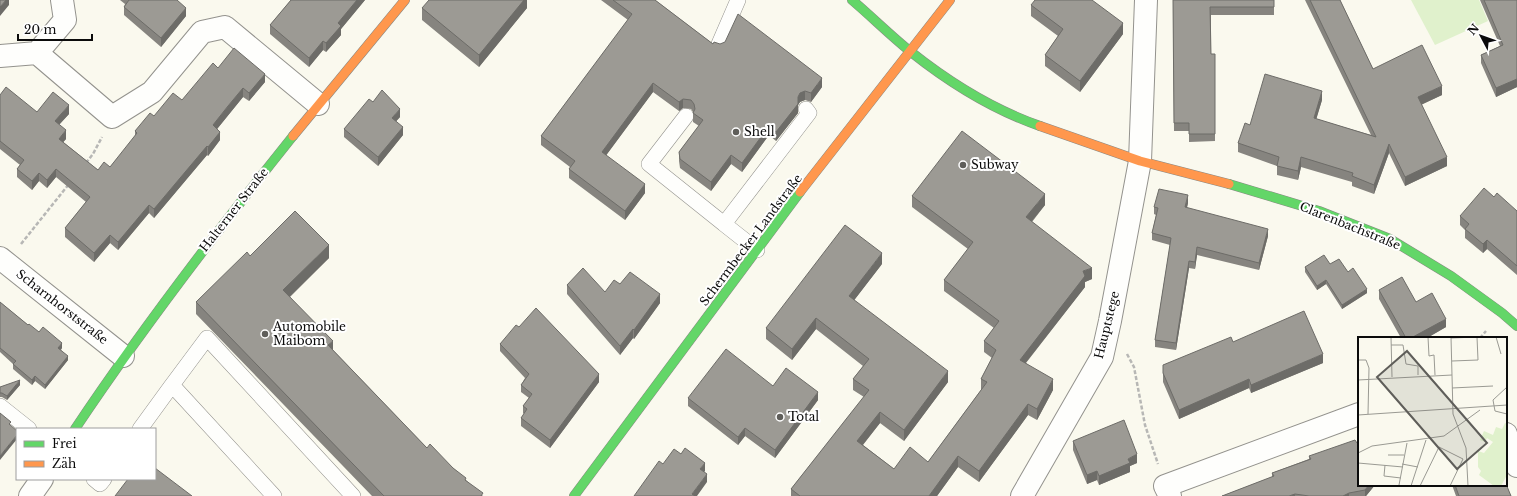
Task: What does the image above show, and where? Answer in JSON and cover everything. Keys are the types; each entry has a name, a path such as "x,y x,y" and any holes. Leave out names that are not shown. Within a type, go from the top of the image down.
{"street":[{"path":"37,53 64,20 62,0"},
{"name":"Halterner Straße","path":"76,428 123,356 224,222 318,104 405,0"},
{"name":"Clarenbachstraße","path":"852,0 911,52 962,90 1025,121 1064,136 1140,161 1319,210 1390,240 1452,276 1517,326"},
{"name":"Schermbecker Landstraße","path":"574,496 780,219 950,0"},
{"path":"1140,161 1146,0"},
{"path":"0,56 37,53 112,116 152,92 202,32 225,27 318,104"},
{"name":"Hauptstege","path":"1022,496 1102,357 1140,161"},
{"name":"Scharnhorststraße","path":"3,261 123,356"},
{"path":"1168,491 1358,414"},
{"path":"1507,437 1517,466"},
{"path":"30,496 41,480"}],"lane":[{"path":"719,44 737,1"},
{"path":"724,224 809,113 806,109"},
{"path":"686,116 649,164 757,250"},
{"path":"141,428 207,338 353,496"},
{"path":"172,385 274,496"},
{"path":"0,406 28,428"},
{"path":"95,480 100,484 103,480"}],"path":[{"path":"84,166 94,154 112,116"},
{"path":"3,261 70,183"},
{"path":"1110,321 1134,367 1145,425 1168,491"}],"green space":[{"path":"1411,0 1479,0 1488,21 1435,45"}],"building":[{"path":"0,0 6,0 0,7"},
{"path":"129,0 177,0 186,8 161,38 124,7"},
{"path":"291,0 357,0 338,23 341,26 326,43 323,41 309,58 270,25"},
{"path":"429,0 524,0 479,55 422,8"},
{"path":"613,0 655,0 713,44 714,42 720,44 725,42 738,14 822,78 811,93 805,91 800,93 798,97 798,104 776,132 769,126 742,163 731,155 711,182 680,159 679,152 703,120 693,113 695,109 694,104 691,100 683,99 679,102 653,83 602,152 645,184 625,211 569,169 575,161 541,136 632,14"},
{"path":"1035,0 1092,0 1123,23 1080,81 1045,55 1063,29 1031,5"},
{"path":"1173,0 1274,0 1274,7 1210,7 1211,54 1215,54 1215,134 1189,134 1189,123 1174,123"},
{"path":"1310,0 1340,0 1373,69 1422,45 1442,86 1418,97 1447,157 1405,177 1389,144 1374,185 1352,176 1353,173 1301,157 1298,171 1277,166 1279,157 1238,143 1245,123 1250,125 1265,74 1322,91 1314,118 1376,137"},
{"path":"1484,0 1517,0 1517,79 1496,88 1481,55 1503,45"},
{"path":"234,48 265,74 249,93 243,88 228,106 213,125 220,132 154,209 149,205 118,242 110,235 94,253 65,228 90,197 56,169 47,180 39,173 32,181 17,169 24,160 0,141 0,95 6,87 37,112 53,92 69,105 55,121 66,130 59,139 98,170 104,162 110,167 137,133 135,131 150,113 154,116 173,93 182,100 213,63 218,68"},
{"path":"382,90 400,109 392,118 403,127 378,157 344,129 369,99 373,102"},
{"path":"962,131 1045,194 1026,217 1092,268 1083,271 1085,276 1020,360 1053,379 1037,409 1028,404 979,471 958,456 929,496 800,496 791,489 869,390 853,379 869,359 816,318 792,349 766,328 845,225 882,253 849,296 948,371 904,430 880,412 857,441 894,469 910,447 928,462 987,382 981,379 996,350 984,341 999,321 944,280 973,242 912,196"},
{"path":"1484,188 1494,197 1497,193 1517,211 1517,266 1487,240 1483,244 1465,229 1469,224 1460,216"},
{"path":"1159,189 1188,195 1185,207 1268,229 1259,263 1197,247 1195,262 1189,261 1176,343 1155,340 1171,238 1152,233 1158,208 1154,207"},
{"path":"295,211 329,245 283,290 333,341 328,345 427,448 430,444 453,468 466,478 465,480 483,493 481,496 384,496 196,302 247,252 250,256"},
{"path":"1324,255 1330,264 1339,259 1348,272 1353,268 1367,289 1342,305 1326,280 1317,286 1305,267"},
{"path":"583,268 605,292 614,280 620,284 630,272 660,294 634,330 633,329 620,346 567,285"},
{"path":"1402,277 1416,302 1432,293 1446,319 1413,337 1405,337 1379,290"},
{"path":"0,302 28,325 29,324 39,332 43,327 62,343 58,348 68,356 45,385 35,376 32,380 13,364 16,361 0,348"},
{"path":"536,308 599,374 550,440 521,418 527,409 523,406 532,394 521,385 529,374 500,344 516,325 519,327"},
{"path":"1304,311 1323,354 1251,385 1249,379 1179,410 1163,373 1163,365 1231,337 1233,342"},
{"path":"726,349 773,386 786,368 818,392 775,450 745,428 738,437 688,398"},
{"path":"20,380 7,396 0,393 0,387"},
{"path":"0,413 11,422 9,424 16,430 16,436 0,456"},
{"path":"1124,420 1137,454 1128,459 1130,463 1099,476 1097,471 1087,475 1073,441"},
{"path":"1355,440 1358,442 1358,486 1368,486 1365,490 1349,493 1343,496 1309,496 1295,494 1289,496 1222,496 1274,476 1272,473 1311,459 1309,456"},
{"path":"685,448 705,463 700,469 707,474 692,494 695,496 634,496 659,461 663,464 674,449 681,454"},
{"path":"156,469 192,496 115,496 127,480 156,480"},
{"path":"1455,486 1507,486 1511,496 1459,496"}],"traffic: fast":[{"path":"852,0 904,46 957,85 989,104 1040,126"},
{"path":"76,428 181,280 293,136"},
{"path":"1229,184 1319,211 1390,239 1451,276 1502,313 1517,326"},
{"path":"574,496 800,192"}],"traffic: slow":[{"path":"293,136 405,0"},
{"path":"800,192 950,0"},
{"path":"1040,126 1140,161 1229,184"}],"place":[{"name":"Shell","path":"736,132"},
{"name":"Subway","path":"963,165"},
{"name":"Automobile Maibom","path":"265,334"},
{"name":"Total","path":"780,417"}]}
